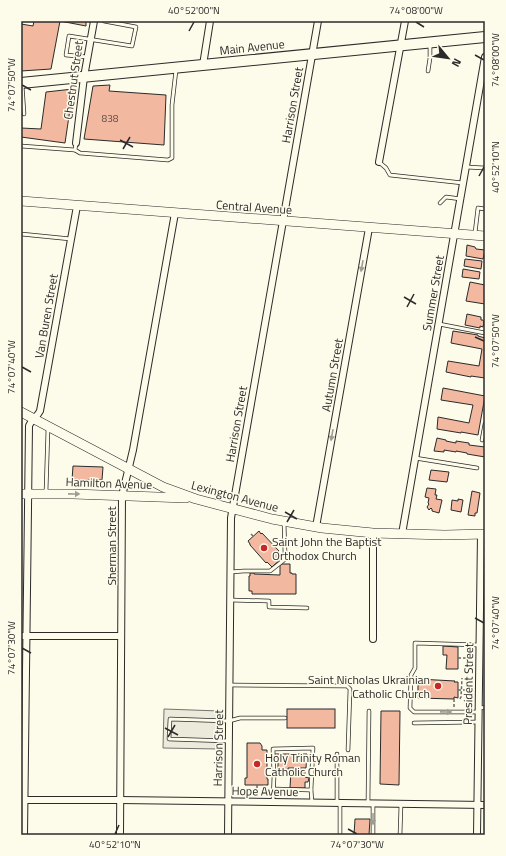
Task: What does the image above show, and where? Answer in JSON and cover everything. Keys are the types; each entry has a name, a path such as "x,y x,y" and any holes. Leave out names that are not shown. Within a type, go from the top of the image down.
{"main road":[{"name":"Main Avenue","path":"22,83 485,37"},
{"name":"Central Avenue","path":"21,201 485,236"},
{"name":"Lexington Avenue","path":"21,412 163,487 233,508 284,521 316,527 373,533 445,535 483,534"},
{"name":"Hamilton Avenue","path":"24,494 196,498"}],"street":[{"name":"Chestnut Street","path":"76,143 84,77 94,21"},
{"path":"203,65 210,21"},
{"name":"Harrison Street","path":"228,835 231,518 318,21"},
{"path":"380,162 405,21"},
{"name":"Summer Street","path":"402,534 485,57"},
{"name":"Van Buren Street","path":"24,835 24,494 29,426 40,411 77,206"},
{"name":"Sherman Street","path":"120,835 122,496 133,450 175,213"},
{"name":"Autumn Street","path":"316,527 369,228"},
{"path":"373,533 373,639"},
{"name":"President Street","path":"477,835 478,722 481,709 479,644 483,534"},
{"path":"24,636 121,636"},
{"name":"Hope Avenue","path":"23,800 485,805"}],"lane":[{"path":"87,57 66,55 69,36 132,46 136,27 104,21"},
{"path":"428,71 430,42"},
{"path":"21,146 75,150 80,152 142,158 168,160 172,158 172,105 176,68"},
{"path":"22,83 24,114"},
{"path":"75,150 76,143"},
{"path":"380,162 390,175 463,183"},
{"path":"466,166 485,168"},
{"path":"440,203 446,197 461,199"},
{"path":"474,236 478,208 485,209"},
{"path":"21,234 71,239"},
{"path":"439,324 485,333"},
{"path":"482,440 485,424"},
{"path":"46,494 48,426"},
{"path":"415,458 477,468"},
{"path":"230,572 270,571 284,560 284,521"},
{"path":"230,600 269,601 269,607 307,608"},
{"path":"479,644 415,644 415,668 411,675 410,708 414,712 454,712 481,709"},
{"path":"229,685 347,686 350,689 348,750"},
{"path":"369,711 370,803 373,835"},
{"path":"229,741 169,739 170,719 229,721 240,718 285,718"},
{"path":"414,723 478,722"},
{"path":"273,802 273,749 313,748 312,803"},
{"path":"337,754 340,835"},
{"path":"274,789 312,790"},
{"path":"400,835 401,804"}],"path":[{"path":"458,658 472,658"},
{"path":"460,699 462,678"},
{"path":"458,690 473,690"},
{"path":"454,699 454,712"},
{"path":"257,785 257,792"}],"shaded area":[{"path":"164,709 220,711 219,749 163,748"}],"building":[{"path":"34,21 60,21 51,69 21,71 21,24 33,26"},
{"path":"60,21 86,21 86,26"},
{"path":"110,85 109,91 166,95 164,145 84,139 93,86"},
{"path":"73,89 65,143 21,137 21,128 41,129 46,92"},
{"path":"467,245 475,247 476,249 485,250 483,259 466,256"},
{"path":"465,259 482,261 481,269 464,266"},
{"path":"463,269 480,272 479,279 462,277"},
{"path":"470,282 485,285 485,304 466,301"},
{"path":"467,314 481,317 481,320 484,322 483,327 480,326 480,328 465,325"},
{"path":"453,331 478,335 485,338 485,378 446,372 448,361 479,366 482,349 451,343"},
{"path":"443,388 485,396 478,435 437,429 438,417 469,423 473,405 441,400"},
{"path":"437,438 456,443 456,441 469,443 469,445 485,447 485,457 456,451 434,451"},
{"path":"73,466 103,467 102,480 72,480"},
{"path":"431,470 449,472 447,482 429,480"},
{"path":"427,488 436,489 436,499 442,500 439,513 432,511 431,508 429,510 427,507 429,504 429,498 425,497"},
{"path":"472,491 480,493 477,513 475,513 475,516 468,515"},
{"path":"458,499 463,500 461,512 451,510 452,500 458,501"},
{"name":"Saint John the Baptist Orthodox Church","path":"259,531 283,557 272,567 267,562 266,563 248,541"},
{"path":"280,564 290,564 290,573 296,574 296,594 252,594 252,591 249,591 250,573 280,575"},
{"path":"443,646 458,647 458,669 446,669 447,655 443,655"},
{"name":"Saint Nicholas Ukrainian Catholic Church","path":"418,679 458,682 458,698 418,698"},
{"path":"287,709 335,709 335,728 287,728"},
{"path":"381,711 400,711 399,785 380,784"},
{"name":"Holy Trinity Roman Catholic Church","path":"247,743 260,743 262,750 267,750 268,785 245,785 245,778 247,778"},
{"path":"275,754 307,754 306,768 288,768 288,775 278,775 278,761 275,761"},
{"path":"291,770 305,770 305,777 309,778 308,782 305,782 305,788 290,788"},
{"path":"355,819 370,819 369,835 354,835"}],"place":[{"name":"Saint John the Baptist Orthodox Church","path":"264,548"},
{"name":"Saint Nicholas Ukrainian Catholic Church","path":"438,686"},
{"name":"Holy Trinity Roman Catholic Church","path":"257,764"}]}
